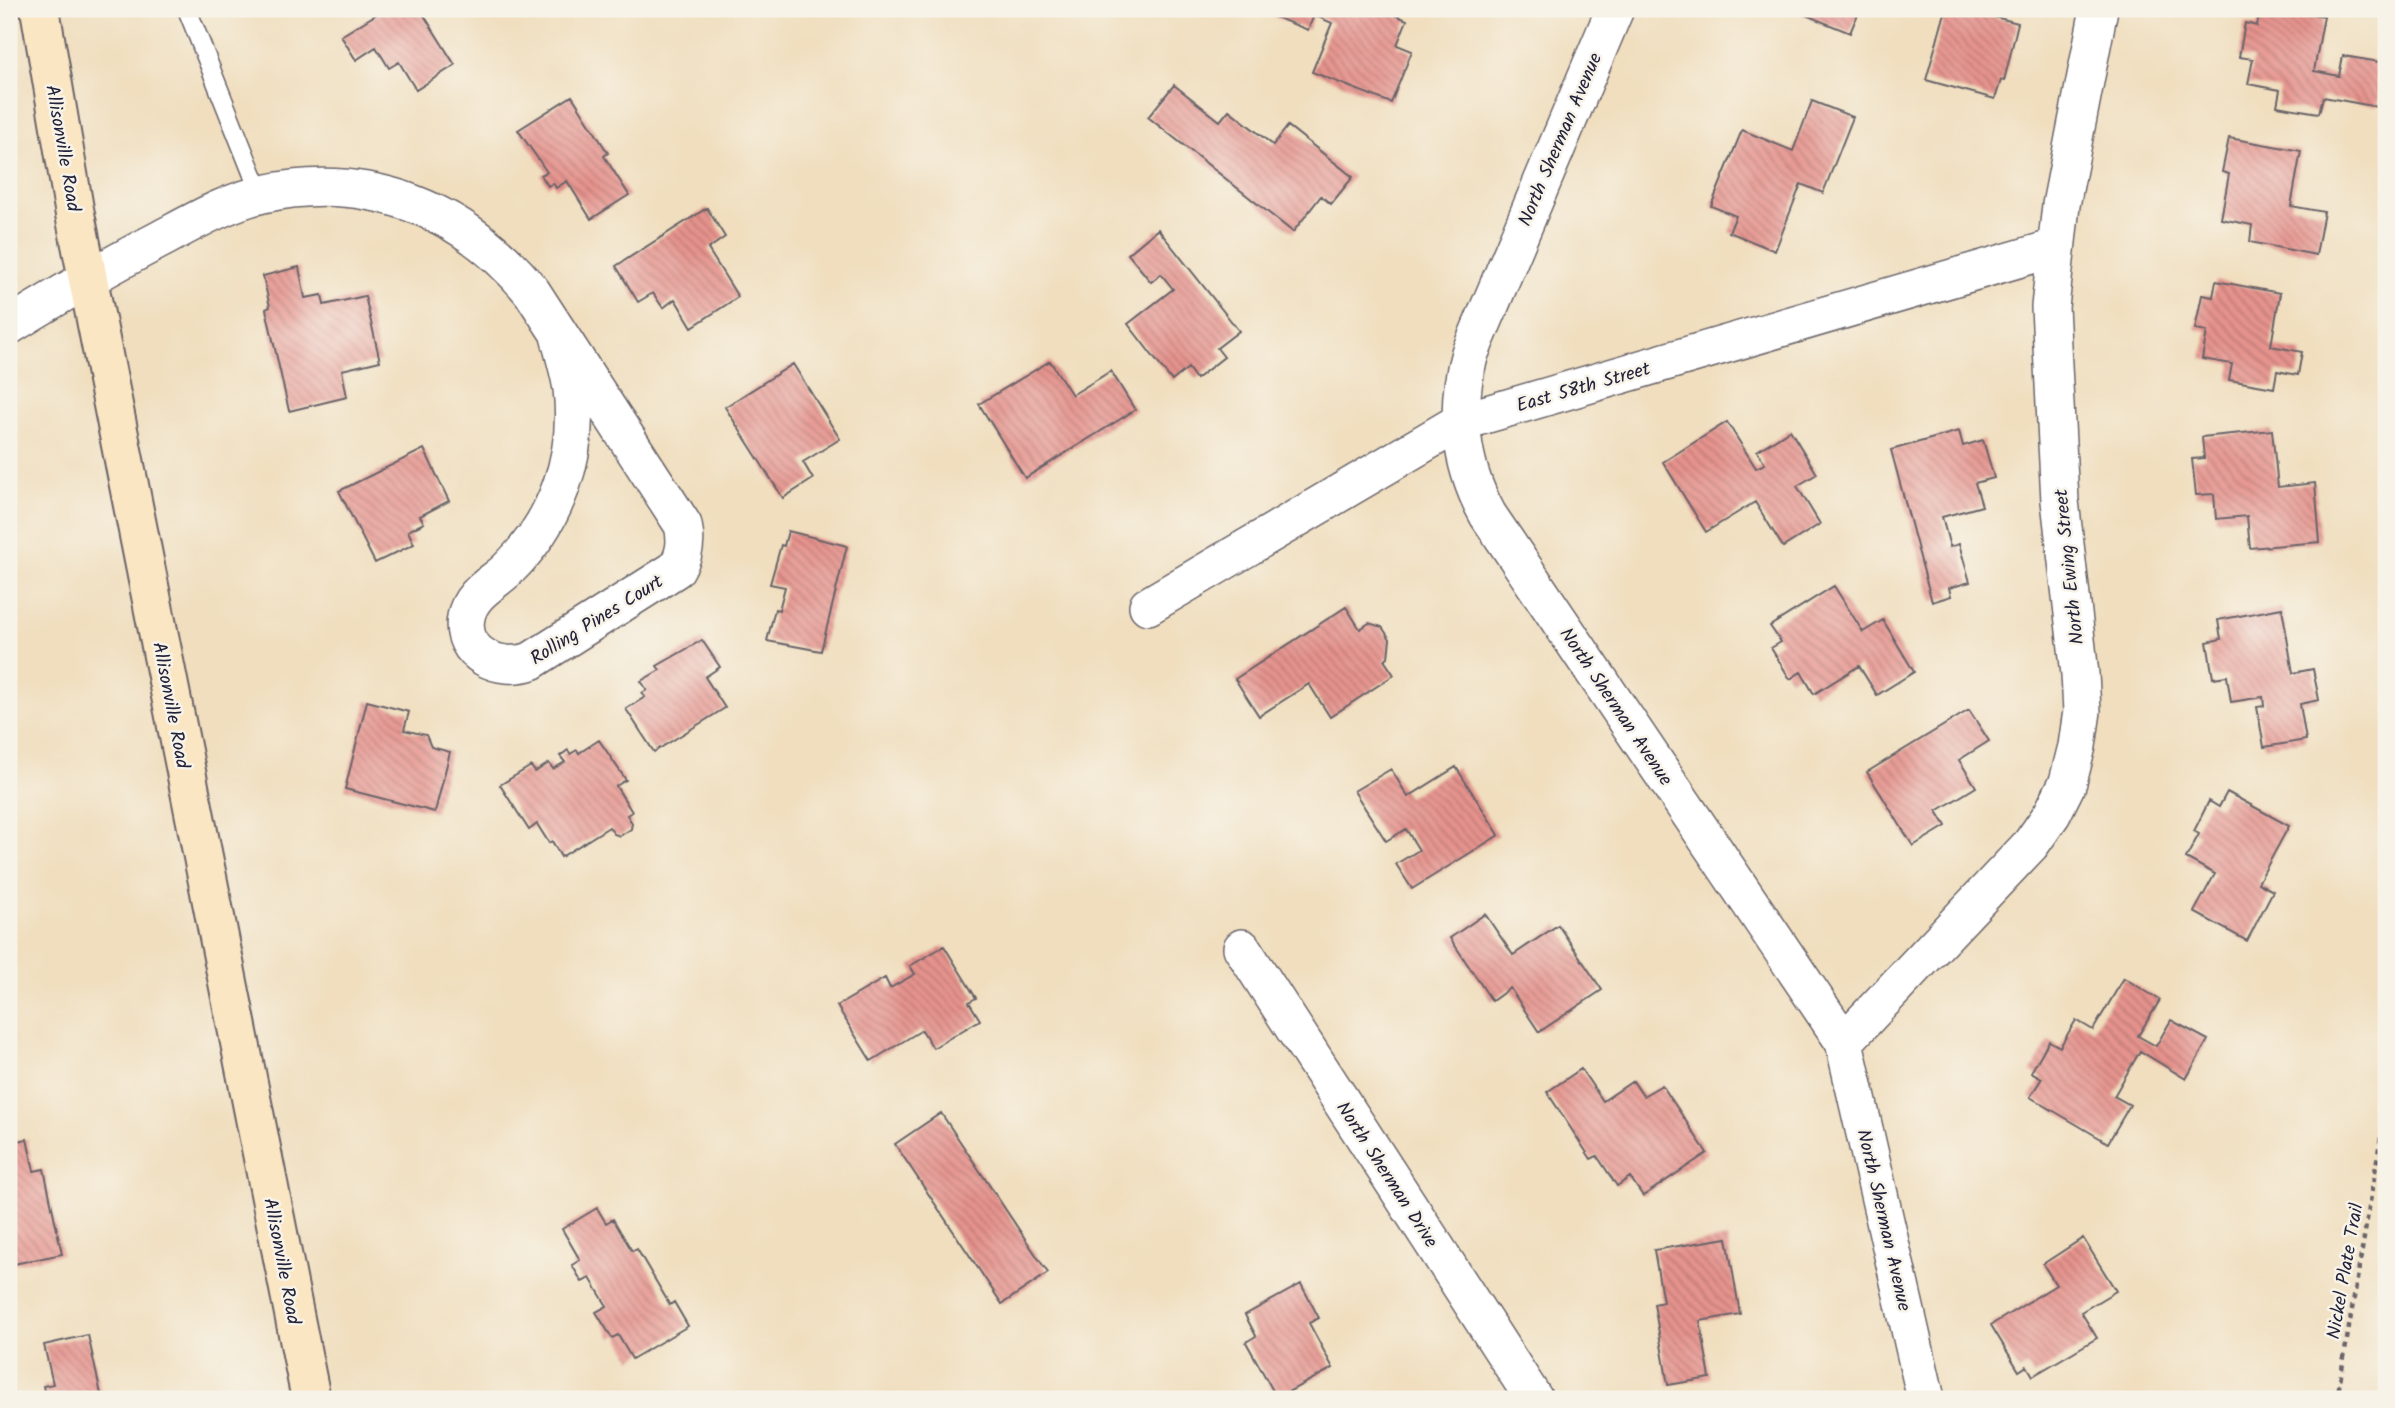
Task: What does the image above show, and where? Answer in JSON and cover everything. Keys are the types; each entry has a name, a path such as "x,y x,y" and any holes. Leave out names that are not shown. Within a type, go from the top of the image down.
{"main road":[{"name":"Allisonville Road","path":"40,9 87,277 311,1399"}],"street":[{"name":"North Sherman Avenue","path":"1615,9 1476,336 1463,377 1461,422 1467,465 1488,514 1843,1042 1926,1399"},
{"name":"North Ewing Street","path":"1843,1042 2031,844 2052,814 2068,782 2077,746 2082,693 2060,501 2050,327 2055,248 2099,9"},
{"name":"Rolling Pines Court","path":"9,326 87,277 207,214 261,195 311,187 353,188 428,209 468,231 505,261 532,292 558,332 683,525 686,536 685,550 676,569 531,662 517,666 491,662 480,656 471,645 466,631 466,618 477,594 509,568 544,527 559,495 573,443 573,405 568,369 558,332"},
{"name":"East 58th Street","path":"1148,606 1461,422 2055,248"},
{"name":"North Sherman Drive","path":"1242,948 1534,1399"}],"lane":[{"path":"187,9 261,195"}],"path":[{"name":"Nickel Plate Trail","path":"2337,1399 2386,1106"}],"building":[{"path":"385,9 420,9 455,65 416,90 399,62 389,68 376,47 356,60 341,36"},
{"path":"1273,9 1380,9 1407,20 1397,45 1412,51 1391,103 1312,72 1332,23 1314,15 1308,30 1270,15"},
{"path":"1791,9 1860,9 1850,33"},
{"path":"1946,9 1980,9 1979,13 2018,23 2004,81 2001,80 1995,99 1926,80"},
{"path":"2260,9 2285,9 2324,16 2314,71 2339,76 2343,56 2386,63 2378,107 2323,97 2319,113 2277,106 2280,90 2248,84 2253,59 2239,57 2245,23 2257,26"},
{"path":"1174,85 1220,121 1229,110 1273,145 1288,126 1353,177 1331,204 1321,196 1293,232 1148,117"},
{"path":"572,96 608,153 604,156 629,195 591,219 567,181 556,188 553,183 548,186 541,175 547,172 518,130"},
{"path":"1812,101 1853,117 1823,193 1801,184 1775,251 1729,232 1736,216 1711,206 1742,130 1793,151"},
{"path":"2229,138 2301,151 2291,206 2324,212 2316,255 2250,242 2252,225 2221,219 2229,174 2222,172"},
{"path":"707,208 725,237 708,249 738,297 692,327 675,299 663,308 653,293 638,302 616,266"},
{"path":"1158,229 1239,331 1217,348 1224,357 1196,379 1188,368 1172,381 1128,324 1173,289 1161,274 1151,282 1128,254"},
{"path":"299,267 305,298 322,295 324,305 365,296 380,361 342,370 347,397 289,411 266,309 270,307 263,276"},
{"path":"2216,281 2280,293 2271,346 2302,352 2298,375 2277,371 2274,388 2229,380 2232,364 2202,359 2207,331 2195,329 2202,295 2213,297"},
{"path":"1050,361 1072,395 1111,371 1135,410 1025,478 979,404"},
{"path":"793,364 840,439 803,462 813,479 783,498 725,407"},
{"path":"1727,422 1756,468 1765,464 1757,451 1790,430 1817,474 1797,486 1820,524 1783,547 1755,502 1706,532 1663,462"},
{"path":"2272,430 2278,487 2315,483 2320,542 2250,548 2247,516 2216,519 2214,494 2196,495 2192,459 2204,458 2202,437"},
{"path":"1959,431 1963,446 1983,440 1994,478 1975,483 1982,506 1942,517 1950,547 1959,544 1970,582 1949,588 1951,596 1932,602 1891,450"},
{"path":"424,449 449,501 420,516 424,523 408,531 414,544 375,563 339,491"},
{"path":"788,531 847,546 821,651 767,641 775,609 779,610 785,587 770,584 781,545 784,546"},
{"path":"1834,586 1863,632 1883,620 1914,672 1877,695 1859,666 1814,694 1801,672 1790,679 1771,648 1781,642 1770,626"},
{"path":"1346,607 1360,629 1369,623 1382,627 1390,639 1388,657 1384,660 1394,675 1330,717 1309,684 1259,716 1235,679"},
{"path":"2282,608 2293,673 2313,669 2319,700 2300,704 2306,740 2264,747 2257,707 2264,706 2263,697 2231,702 2227,676 2213,678 2207,642 2221,639 2218,620"},
{"path":"702,640 720,667 705,677 725,708 654,752 626,709 645,697 642,693 647,690 641,681 660,670 657,666"},
{"path":"367,701 409,712 404,730 426,735 431,747 450,752 435,812 345,789"},
{"path":"1969,710 1989,741 1959,760 1976,787 1937,811 1946,826 1913,846 1867,772"},
{"path":"599,740 626,780 616,786 632,812 627,815 632,823 631,829 620,836 614,834 609,827 561,857 552,841 549,843 537,824 529,830 500,785 531,766 535,772 549,763 553,769 565,762 560,756 568,750 570,754 577,750 579,753"},
{"path":"1456,767 1499,835 1412,889 1396,864 1419,850 1406,829 1386,841 1354,791 1391,769 1408,797"},
{"path":"2227,792 2289,826 2258,883 2273,891 2247,941 2194,912 2215,874 2186,858 2199,834 2194,831 2209,801 2219,807"},
{"path":"1485,914 1513,955 1558,925 1602,990 1539,1032 1510,988 1492,1001 1450,938"},
{"path":"944,946 976,998 969,1002 980,1020 933,1048 922,1030 871,1061 837,1006 885,978 890,988 915,974 910,966"},
{"path":"2124,978 2160,1000 2138,1036 2156,1046 2171,1020 2208,1040 2186,1079 2140,1051 2114,1096 2130,1105 2108,1143 2030,1097 2042,1078 2031,1072 2049,1041 2060,1047 2076,1020 2093,1030"},
{"path":"1581,1069 1603,1101 1633,1081 1643,1096 1662,1085 1707,1153 1643,1196 1630,1177 1617,1186 1597,1156 1591,1159 1547,1092"},
{"path":"941,1113 1048,1273 1002,1304 895,1144"},
{"path":"27,1139 34,1171 44,1169 62,1254 9,1265 9,1234 13,1233 9,1211 9,1143"},
{"path":"597,1208 606,1223 613,1219 632,1251 637,1249 670,1305 674,1302 688,1326 632,1359 618,1335 612,1338 596,1312 607,1306 590,1278 582,1282 572,1265 580,1260 562,1229"},
{"path":"1727,1238 1740,1314 1700,1321 1710,1378 1668,1385 1654,1304 1663,1302 1654,1250"},
{"path":"2083,1238 2116,1291 2081,1312 2097,1338 2033,1376 2027,1366 2019,1371 1991,1325 2056,1285 2043,1264"},
{"path":"1301,1284 1319,1318 1309,1323 1333,1368 1277,1398 1246,1342 1256,1336 1245,1315"},
{"path":"88,1335 102,1399 46,1399 43,1386 53,1384 44,1345"}]}
